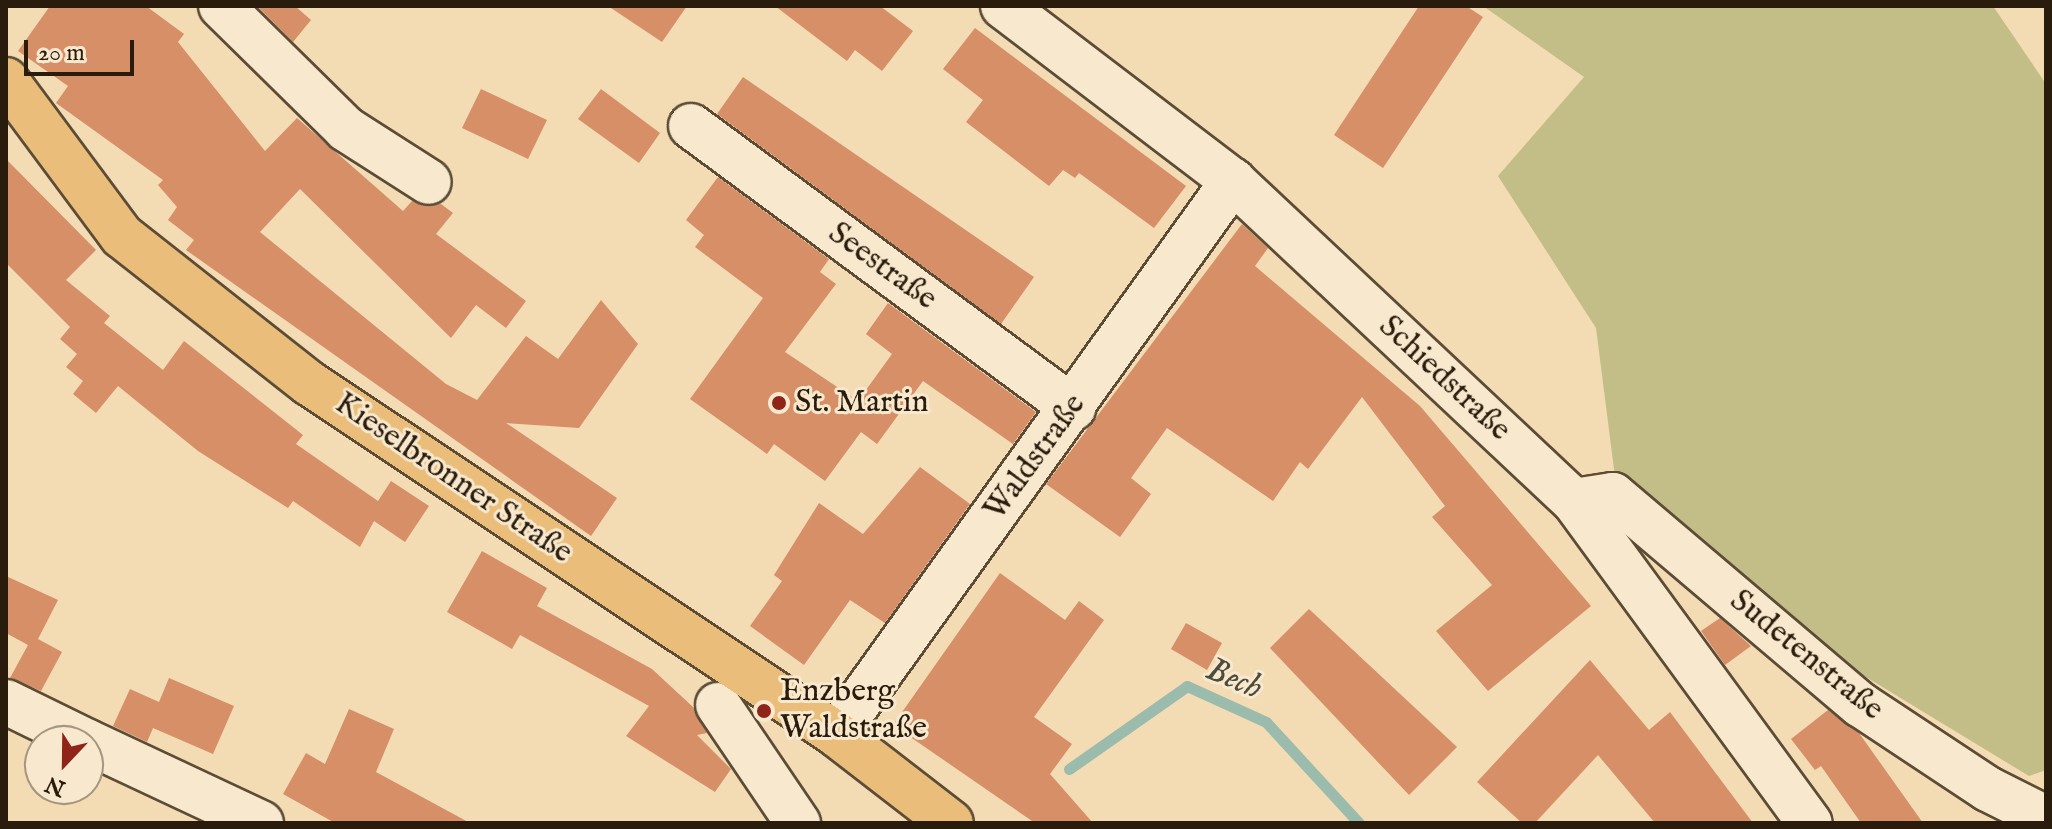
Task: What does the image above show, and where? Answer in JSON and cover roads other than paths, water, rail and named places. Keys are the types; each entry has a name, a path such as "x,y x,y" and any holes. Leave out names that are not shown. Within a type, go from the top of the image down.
{"main road":[{"name":"Kieselbronner Straße","path":"6,80 122,236 246,334 309,383 836,734 951,823"}],"street":[{"path":"221,6 346,129 429,182"},
{"name":"Schiedstraße","path":"1003,6 1233,181 1593,498 1810,823"},
{"name":"Seestraße","path":"691,126 1073,408"},
{"name":"Waldstraße","path":"836,734 1073,408 1233,181"},
{"name":"Sudetenstraße","path":"1593,498 1861,705 1988,789 2046,818"},
{"path":"6,702 54,725"},
{"path":"718,705 798,823"},
{"path":"104,749 261,823"}],"waterway":[{"name":"Bech","path":"1069,769 1187,686 1266,722 1359,823"}],"place":[{"name":"St. Martin","path":"779,403"},
{"name":"Enzberg Waldstraße","path":"764,711"}]}
